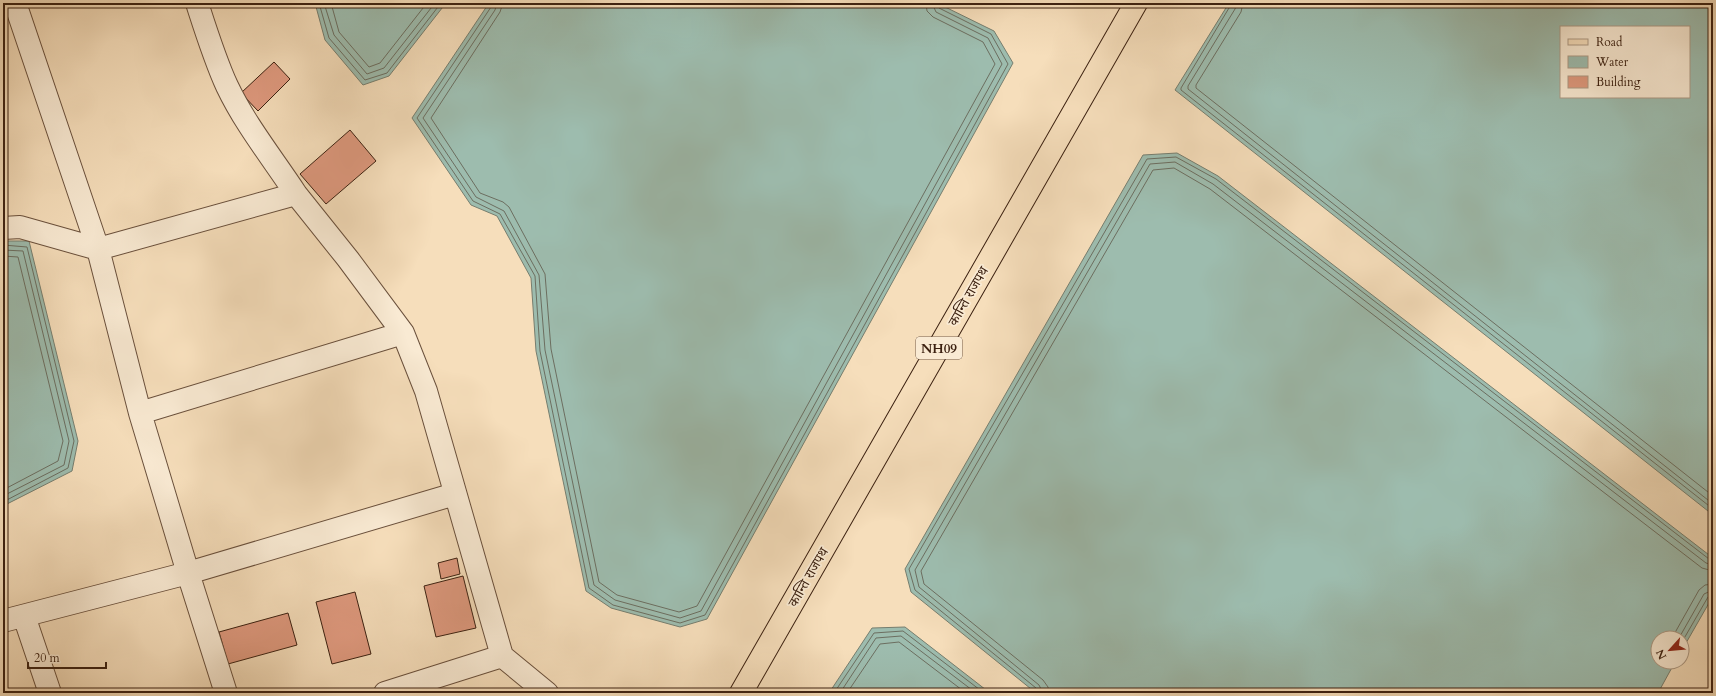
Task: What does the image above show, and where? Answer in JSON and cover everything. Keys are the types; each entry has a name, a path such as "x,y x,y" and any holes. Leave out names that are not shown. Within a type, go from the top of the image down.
{"main road":[{"name":"कान्ति राजपथ","path":"741,693 1136,3"}],"street":[{"path":"15,3 98,249 140,413 226,693"},
{"path":"197,3 227,86 247,121 296,194 348,258 402,333 426,391 502,656 547,693"},
{"path":"3,228 20,227 98,249 296,194"},
{"path":"140,413 402,333"},
{"path":"3,621 188,573 455,494"},
{"path":"24,616 50,693"},
{"path":"385,693 502,656"}],"water":[{"path":"315,3 446,3 389,76 363,85 325,40"},
{"path":"489,3 937,3 994,31 1013,63 707,619 680,627 611,608 586,591 536,351 531,278 497,216 471,205 412,118"},
{"path":"1229,3 1713,3 1713,513 1708,511 1175,90"},
{"path":"1177,153 1218,176 1713,558 1713,596 1690,636 1690,630 1650,630 1650,670 1671,670 1658,693 1036,693 911,592 905,569 1143,155"},
{"path":"3,241 29,241 78,441 72,471 3,506"},
{"path":"905,627 990,693 829,693 872,628"}],"building":[{"path":"274,62 290,79 258,111 241,93"},
{"path":"350,130 376,161 326,204 300,174"},
{"path":"457,558 460,574 441,579 438,563"},
{"path":"463,576 476,628 436,637 424,586"},
{"path":"355,592 371,654 332,664 316,602"},
{"path":"288,613 297,645 228,664 219,632"},
{"path":"521,692 521,693 490,693"}]}
